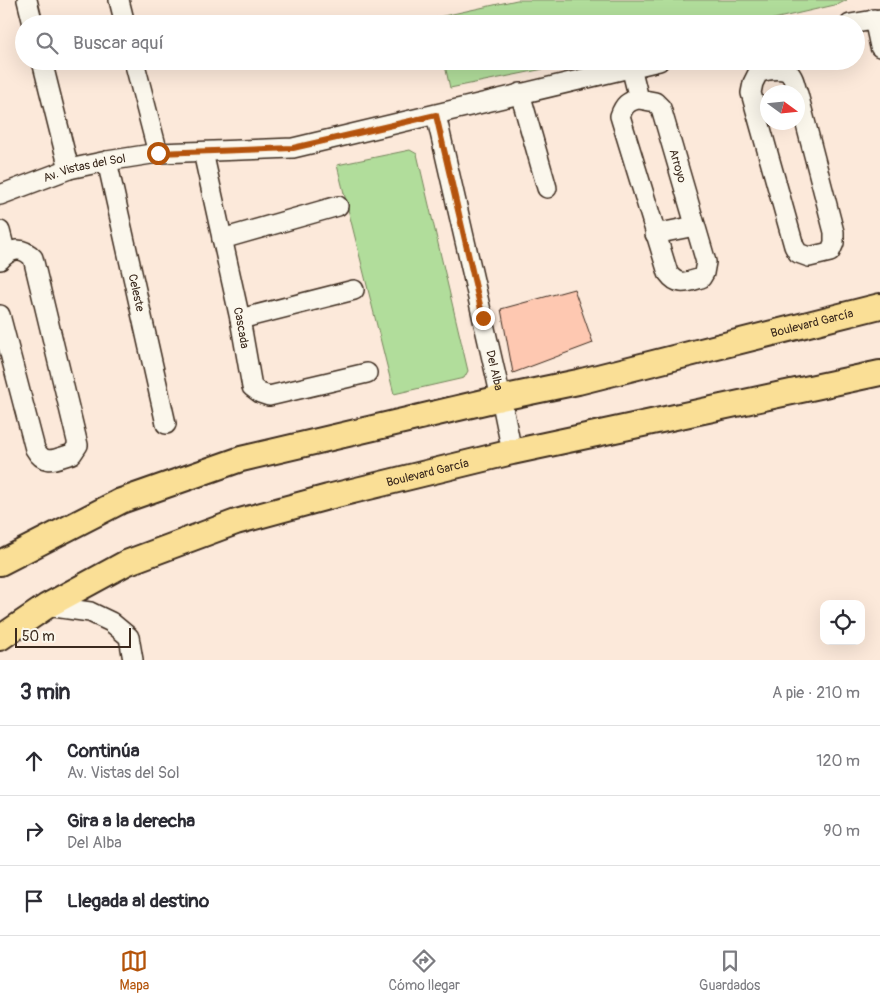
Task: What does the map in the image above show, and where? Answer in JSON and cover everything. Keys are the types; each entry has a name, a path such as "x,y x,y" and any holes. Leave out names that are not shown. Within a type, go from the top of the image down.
{"main road":[{"name":"Boulevard García","path":"0,563 120,500 241,459 501,398 578,382 880,306"},
{"name":"Boulevard García","path":"0,638 47,606 126,563 236,522 328,497 512,452 880,373"}],"street":[{"path":"27,0 31,15"},
{"path":"118,0 122,15"},
{"path":"877,19 880,47"},
{"path":"44,70 69,169"},
{"path":"136,70 158,153"},
{"name":"Av. Vistas del Sol","path":"0,195 69,169 107,161 158,153 293,148 618,70"},
{"path":"632,70 639,98 630,101 624,106 620,116 655,234 695,226"},
{"path":"760,125 751,93 753,83 762,70"},
{"path":"783,70 788,72 795,85"},
{"path":"520,93 547,188"},
{"name":"Arroyo","path":"639,98 655,102 661,108 706,262 701,278 682,283 674,281 668,273 655,234"},
{"name":"Del Alba","path":"436,115 512,452"},
{"path":"761,130 794,246 798,253 809,257 830,252 834,243 834,232 805,123"},
{"name":"Cascada","path":"203,152 240,319 252,387 260,393 269,396 366,372"},
{"name":"Celeste","path":"107,161 166,424"},
{"path":"222,239 338,206"},
{"path":"0,231 3,257 18,249 26,251 33,258 78,445 72,454 48,461 40,457 35,449 0,315"},
{"path":"240,319 354,290"},
{"path":"47,606 90,612 111,622 129,637 132,660"}],"green space":[{"path":"517,0 847,0 839,4 791,15 448,15"},
{"path":"446,70 539,70 450,88"},
{"path":"410,150 417,154 468,371 464,378 394,394 337,165"}],"building":[{"path":"574,289 593,343 513,373 501,309"}],"route":[{"path":"158,153 293,148 436,115 483,318"}]}
